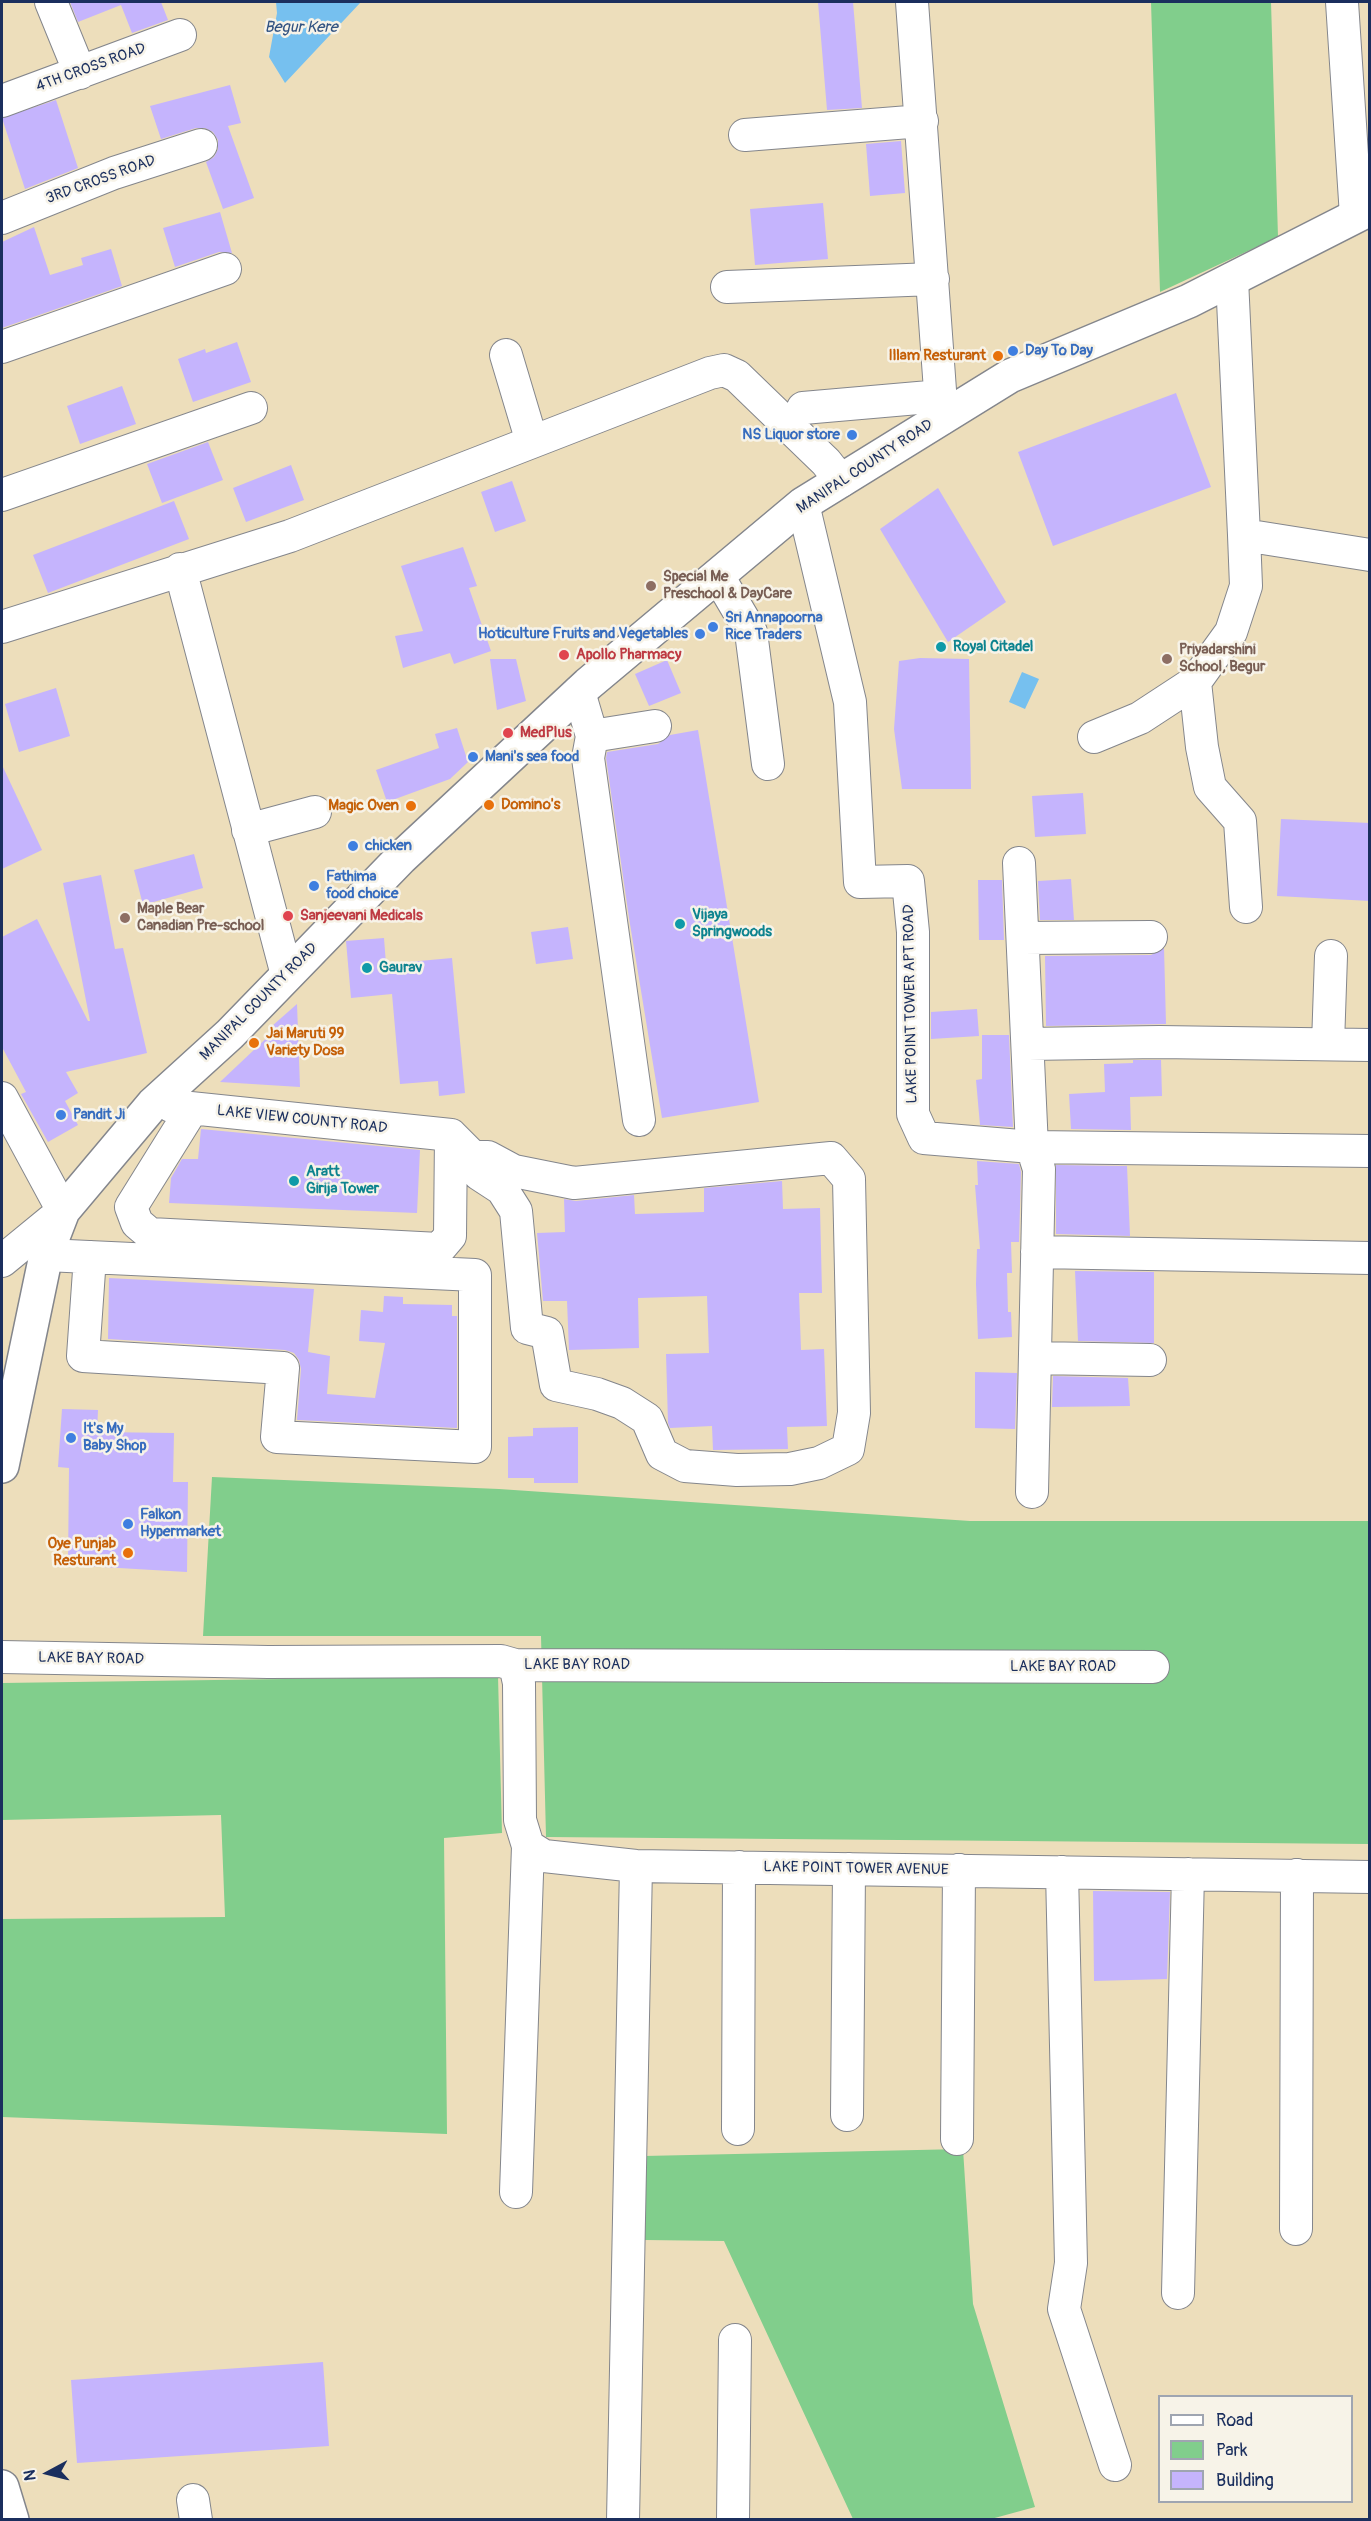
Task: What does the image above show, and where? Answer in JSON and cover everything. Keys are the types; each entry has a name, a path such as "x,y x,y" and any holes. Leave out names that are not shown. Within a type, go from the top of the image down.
{"main road":[{"name":"MANIPAL COUNTY ROAD","path":"2,1466 46,1255 63,1210 153,1104 230,1034 401,858 574,697 803,504 841,481 942,407 1189,301 1363,213"},
{"path":"2,2487 12,2520"}],"street":[{"path":"51,2 80,73"},
{"path":"803,408 942,407 912,2"},
{"path":"1342,2 1363,213"},
{"name":"4TH CROSS ROAD","path":"2,101 180,35"},
{"path":"745,135 922,121"},
{"name":"3RD CROSS ROAD","path":"2,218 114,173 201,145"},
{"path":"2,347 225,269"},
{"path":"726,287 933,279"},
{"path":"1094,737 1140,718 1195,682 1231,632 1246,586 1232,279"},
{"path":"506,355 532,442"},
{"path":"2,627 290,536 710,373 724,370 737,376 826,462 841,481"},
{"path":"2,495 251,408"},
{"name":"LAKE POINT TOWER APT ROAD","path":"803,504 850,702 860,882 908,881 913,932 913,1114 924,1137 1032,1147"},
{"path":"1244,535 1370,555"},
{"path":"180,569 287,975"},
{"path":"718,576 751,632 768,764"},
{"path":"1195,682 1202,747 1210,787 1240,821 1246,907"},
{"path":"574,697 579,743 590,747 655,726"},
{"path":"590,747 639,1120"},
{"path":"248,830 315,812"},
{"path":"1019,863 1032,1147 1039,1169 1032,1492"},
{"path":"1023,938 1151,937"},
{"path":"1328,1044 1332,956"},
{"path":"1028,1044 1160,1042 1370,1045"},
{"path":"2,1098 63,1210 2,1262"},
{"name":"LAKE VIEW COUNTY ROAD","path":"153,1104 451,1135"},
{"path":"192,1109 131,1207 137,1223 150,1234 439,1249 450,1236 451,1135"},
{"path":"451,1135 473,1157 479,1174 508,1180 574,1183 831,1158 849,1179 854,1413 848,1449 819,1463 790,1469 737,1470 686,1466 662,1454 647,1419 622,1403 597,1394 556,1386 547,1333 527,1328 516,1211 508,1180"},
{"path":"1032,1147 1370,1151"},
{"path":"1037,1252 1370,1258"},
{"path":"46,1255 90,1257 475,1275 475,1447 277,1437 283,1368 83,1356 90,1257"},
{"path":"1035,1358 1150,1360"},
{"name":"LAKE BAY ROAD","path":"2,1657 268,1662 501,1661 515,1665 1153,1667"},
{"path":"515,1665 519,1683 520,1820 528,1846 516,2192"},
{"name":"LAKE POINT TOWER AVENUE","path":"528,1846 544,1856 636,1866 1370,1876"},
{"path":"623,2520 636,1866"},
{"path":"738,2128 739,1867"},
{"path":"848,2115 849,1869"},
{"path":"957,2139 959,1870"},
{"path":"1062,1872 1071,2263 1064,2309 1115,2465"},
{"path":"1178,2294 1188,1874"},
{"path":"1296,2229 1297,1875"},
{"path":"733,2520 735,2340"}],"green space":[{"path":"1151,2 1271,2 1278,237 1160,292"},
{"path":"212,1477 499,1489 970,1521 1369,1521 1369,1844 546,1837 541,1636 203,1636"},
{"path":"498,1676 502,1833 444,1838 447,2134 2,2117 2,1919 225,1917 221,1815 2,1820 2,1683"},
{"path":"963,2149 973,2304 1035,2507 991,2519 853,2519 724,2241 645,2240 644,2156"}],"water":[{"name":"Begur Kere","path":"276,2 361,2 285,83 269,57 277,13"},
{"path":"1022,672 1039,679 1025,709 1009,702"}],"building":[{"path":"70,2 161,2 168,20 132,33 121,5 78,22"},
{"path":"818,2 853,2 862,108 827,110"},
{"path":"230,85 241,123 228,126 254,198 223,209 206,162 214,157 218,149 218,140 213,132 205,128 196,128 161,139 150,106"},
{"path":"56,100 78,168 25,189 2,118"},
{"path":"901,141 905,193 870,196 866,144"},
{"path":"823,203 828,259 755,265 750,209"},
{"path":"220,212 232,253 219,252 175,267 163,228"},
{"path":"34,227 50,275 83,265 81,258 111,249 122,286 2,328 2,242"},
{"path":"237,342 251,382 193,402 178,359 205,349 206,353"},
{"path":"122,386 136,424 80,444 67,406"},
{"path":"1176,393 1211,487 1053,546 1018,452"},
{"path":"208,442 223,480 162,503 147,464"},
{"path":"291,465 304,500 246,522 233,488"},
{"path":"512,481 526,521 495,532 481,492"},
{"path":"938,488 1006,602 948,642 880,529"},
{"path":"174,501 189,539 48,593 33,555"},
{"path":"463,547 477,586 469,588 491,651 454,664 450,653 403,668 395,636 423,631 401,566"},
{"path":"920,658 969,659 971,789 902,789 894,729 899,661"},
{"path":"490,659 516,659 526,701 497,710"},
{"path":"667,660 681,693 649,706 635,674"},
{"path":"56,688 70,736 19,752 5,704"},
{"path":"457,728 468,762 450,779 387,802 376,770 439,748 435,734"},
{"name":"Vijaya Springwoods","path":"698,730 759,1102 662,1118 629,918 606,758 607,752 658,744 670,735"},
{"path":"2,765 42,850 2,869"},
{"path":"1083,793 1086,834 1035,837 1032,796"},
{"path":"1281,819 1370,823 1370,901 1277,896"},
{"path":"194,854 203,888 143,905 134,870"},
{"path":"101,875 115,949 123,948 147,1053 66,1072 78,1093 65,1101 78,1125 48,1142 21,1094 26,1092 2,1047 2,937 37,919 90,1021 63,883"},
{"path":"1071,879 1074,920 1040,920 1038,881"},
{"path":"978,880 1002,880 1004,940 979,940"},
{"path":"568,927 573,959 536,964 531,932"},
{"path":"384,938 386,964 452,958 465,1093 439,1096 438,1081 400,1084 392,994 351,998 346,941"},
{"path":"1164,948 1166,1024 1046,1026 1045,956 1151,955"},
{"path":"297,1004 300,1087 220,1082 275,1030 272,1026"},
{"path":"977,1009 979,1036 931,1039 931,1012"},
{"path":"982,1035 1009,1035 1013,1127 980,1125 976,1080 982,1079"},
{"path":"1133,1060 1161,1060 1162,1096 1130,1097 1131,1130 1071,1129 1069,1094 1105,1092 1104,1064 1133,1063"},
{"name":"Aratt Girija Tower","path":"201,1129 420,1150 417,1213 169,1203 171,1178 182,1159 198,1159"},
{"path":"977,1161 1019,1164 1021,1172 1019,1242 1011,1242 1012,1273 1007,1273 1008,1312 1011,1312 1012,1337 978,1339 976,1284 977,1249 980,1249 975,1185 978,1185"},
{"path":"1056,1165 1127,1166 1130,1236 1056,1234"},
{"path":"782,1181 783,1209 820,1208 822,1293 799,1293 801,1350 824,1349 827,1426 787,1427 788,1449 713,1450 712,1426 670,1428 668,1423 666,1354 709,1353 707,1296 638,1298 639,1348 569,1350 567,1301 543,1301 537,1233 565,1232 564,1199 576,1201 634,1195 635,1214 704,1212 704,1188"},
{"path":"1075,1271 1154,1272 1154,1343 1078,1341"},
{"path":"109,1278 314,1289 308,1352 330,1356 327,1394 375,1398 385,1343 359,1341 361,1310 383,1312 384,1296 403,1297 403,1304 452,1305 452,1316 457,1316 457,1428 297,1420 301,1369 294,1353 285,1350 108,1339"},
{"path":"975,1372 1017,1373 1015,1429 975,1428"},
{"path":"1053,1376 1128,1378 1130,1406 1052,1407"},
{"name":"Falkon Hypermarket","path":"62,1409 98,1410 97,1432 174,1433 173,1482 188,1482 187,1572 68,1565 69,1468 58,1467"},
{"path":"578,1427 578,1483 534,1483 534,1478 508,1478 508,1437 533,1436 533,1428"},
{"path":"1093,1891 1170,1892 1167,1979 1094,1981"},
{"path":"323,2362 329,2446 77,2463 71,2380"}],"place":[{"name":"Day To Day","path":"1013,351"},
{"name":"Illam Resturant","path":"998,356"},
{"name":"NS Liquor store","path":"852,435"},
{"name":"Special Me Preschool & DayCare","path":"651,586"},
{"name":"Sri Annapoorna Rice Traders","path":"713,627"},
{"name":"Hoticulture Fruits and Vegetables","path":"700,634"},
{"name":"Royal Citadel","path":"941,647"},
{"name":"Apollo Pharmacy","path":"564,655"},
{"name":"Priyadarshini School, Begur","path":"1167,659"},
{"name":"MedPlus","path":"508,733"},
{"name":"Mani's sea food","path":"473,757"},
{"name":"Domino's","path":"489,805"},
{"name":"Magic Oven","path":"411,806"},
{"name":"chicken","path":"353,846"},
{"name":"Fathima food choice","path":"314,886"},
{"name":"Sanjeevani Medicals","path":"288,916"},
{"name":"Maple Bear Canadian Pre-school","path":"125,918"},
{"name":"Vijaya Springwoods","path":"680,924"},
{"name":"Gaurav","path":"367,968"},
{"name":"Jai Maruti 99 Variety Dosa","path":"254,1043"},
{"name":"Pandit Ji","path":"61,1115"},
{"name":"Aratt Girija Tower","path":"294,1181"},
{"name":"It's My Baby Shop","path":"71,1438"},
{"name":"Falkon Hypermarket","path":"128,1524"},
{"name":"Oye Punjab Resturant","path":"128,1553"}]}
